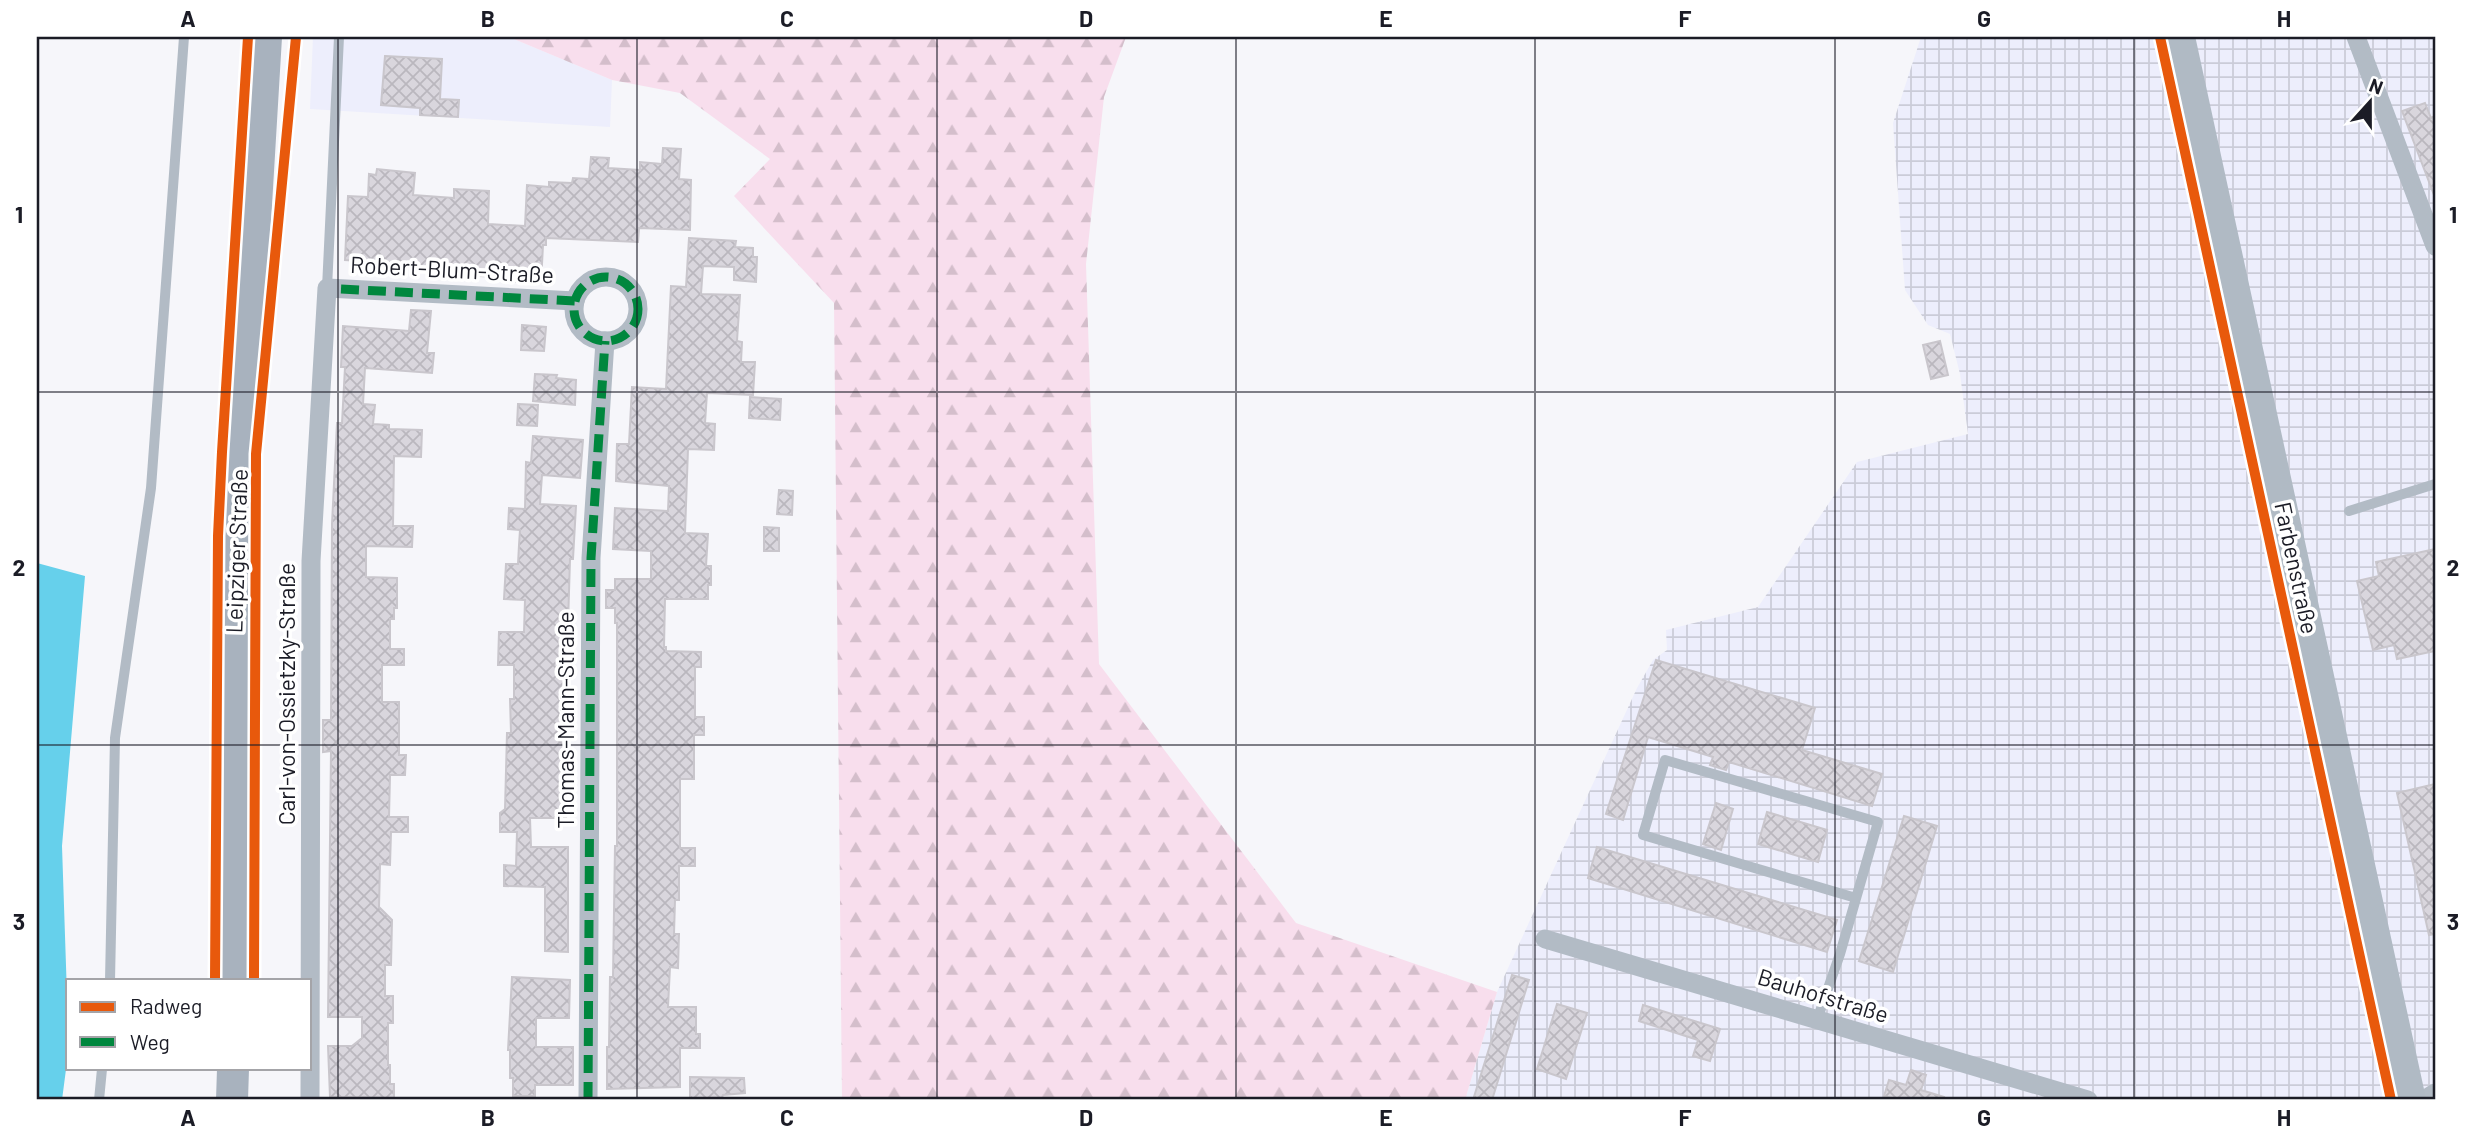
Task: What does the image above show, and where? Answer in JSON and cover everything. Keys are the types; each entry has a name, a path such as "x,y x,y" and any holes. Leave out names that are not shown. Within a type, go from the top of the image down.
{"main road":[{"name":"Leipziger Straße","path":"233,979 237,523 267,37"},
{"path":"232,1100 233,1070"}],"street":[{"name":"Farbenstraße","path":"2181,37 2412,1100"},
{"path":"2356,37 2435,246"},
{"name":"Robert-Blum-Straße","path":"595,278 615,278 632,290 638,309 636,319 624,335 605,341 593,338 577,323 575,300 586,284 595,278"},
{"name":"Robert-Blum-Straße","path":"327,288 575,300"},
{"name":"Carl-von-Ossietzky-Straße","path":"310,979 311,561 327,288"},
{"name":"Thomas-Mann-Straße","path":"588,1100 591,558 605,341"},
{"name":"Bauhofstraße","path":"1545,939 2088,1100"},
{"name":"Carl-von-Ossietzky-Straße","path":"310,1070 310,1100"},
{"path":"2424,1100 2435,1093"}],"lane":[{"path":"110,979 116,738 151,488 184,37"},
{"path":"327,288 339,37"},
{"path":"2348,511 2435,484"},
{"path":"1817,1020 1856,898 1878,822 1665,760 1643,835 1856,898"},
{"path":"99,1100 103,1070"}],"shaded area":[{"path":"313,37 509,37 612,80 610,127 310,109"},
{"path":"1921,37 2435,37 2435,1100 1465,1100 1497,992 1637,688 1653,660 1667,650 1666,630 1758,607 1857,462 1968,434 1960,374 1950,334 1928,325 1905,290 1893,123"}],"green space":[{"path":"509,37 1126,37 1104,97 1086,264 1099,664 1296,923 1497,992 1465,1100 842,1100 834,303 734,196 770,159 680,93 612,80"}],"water":[{"path":"37,563 85,576 62,846 66,1069 62,1100 37,1100"}],"building":[{"path":"385,56 442,59 440,99 459,100 458,117 420,115 420,108 381,105"},
{"path":"2425,103 2431,118 2435,116 2434,195 2402,111"},
{"path":"663,148 681,149 679,179 691,180 690,230 639,228 638,242 546,238 546,245 543,245 541,283 411,269 411,264 345,260 348,196 368,197 369,174 376,175 377,169 415,173 413,195 454,198 454,189 489,191 488,224 525,226 527,185 549,187 549,182 572,183 573,178 589,179 591,157 609,158 608,168 640,170 640,162 662,164"},
{"path":"689,238 736,241 735,247 753,248 753,257 757,257 756,282 734,280 734,267 703,266 701,294 740,295 737,341 742,342 741,362 755,362 753,395 707,393 705,423 715,424 714,450 688,449 685,533 708,534 706,566 711,566 711,585 708,585 708,599 665,599 666,651 701,652 701,667 695,667 695,717 704,717 704,735 694,735 694,779 680,779 680,848 695,848 695,866 679,866 679,900 675,900 674,934 679,934 678,968 670,967 668,1007 696,1007 696,1034 700,1034 700,1048 680,1048 680,1087 607,1089 617,846 617,623 615,608 606,608 606,590 615,590 615,579 651,579 651,551 613,549 615,508 668,511 669,486 616,481 617,444 629,444 632,387 666,389 671,286 686,287"},
{"path":"411,310 431,311 427,353 434,353 432,373 365,368 363,404 375,405 373,424 389,425 389,429 422,430 421,457 394,456 393,526 413,526 412,547 366,546 366,577 397,578 397,608 394,608 394,619 390,619 390,649 404,649 404,665 382,665 382,702 399,702 399,755 406,755 405,775 390,775 389,817 408,817 408,832 391,832 390,865 380,864 379,907 392,920 391,965 385,965 385,996 393,996 393,1023 388,1023 388,1065 390,1084 394,1084 394,1098 330,1097 328,1046 352,1046 362,1038 362,1017 328,1017 331,751 323,752 323,720 331,720 332,524 337,423 342,423 345,367 341,367 343,326 409,331"},
{"path":"522,325 546,327 544,351 521,350"},
{"path":"1940,341 1948,375 1931,379 1923,345"},
{"path":"535,374 557,375 556,378 576,380 575,405 533,401"},
{"path":"750,397 781,399 780,420 749,418"},
{"path":"518,404 538,405 537,426 517,425"},
{"path":"533,436 583,440 580,478 542,475 540,504 576,506 573,559 570,559 566,818 530,818 531,847 568,847 568,952 545,951 545,887 504,886 504,865 516,866 517,832 500,832 500,813 505,809 507,733 511,733 510,699 514,699 514,665 498,665 499,632 524,632 525,600 504,599 506,564 518,564 520,530 508,529 509,508 525,509 526,462 531,463"},
{"path":"779,490 793,491 792,515 777,514"},
{"path":"764,527 779,528 779,551 764,551"},
{"path":"2435,549 2435,651 2397,659 2394,645 2373,650 2357,581 2379,576 2376,562"},
{"path":"1656,660 1815,708 1802,750 1882,774 1872,806 1729,762 1726,770 1710,765 1713,757 1648,737 1623,820 1606,814"},
{"path":"2435,784 2435,934 2429,935 2397,793"},
{"path":"1716,803 1733,809 1721,850 1703,844"},
{"path":"1767,812 1827,830 1818,862 1758,844"},
{"path":"1904,816 1937,826 1893,972 1859,961"},
{"path":"1597,847 1837,920 1827,952 1588,878"},
{"path":"1512,975 1529,980 1492,1100 1473,1100"},
{"path":"512,977 570,980 569,1018 536,1018 536,1047 573,1047 573,1085 535,1085 535,1096 513,1096 508,1050"},
{"path":"1557,1004 1587,1013 1566,1079 1537,1069"},
{"path":"1643,1005 1720,1029 1710,1061 1693,1056 1698,1040 1639,1021"},
{"path":"1911,1070 1926,1075 1921,1090 1944,1097 1943,1100 1898,1100 1884,1096 1889,1080 1906,1085"},
{"path":"690,1077 744,1078 745,1093 723,1095 721,1100 690,1100"}],"marked path":[{"path":"606,277 629,286 638,309 629,332 606,341 583,332 574,309 583,286 606,277"},
{"path":"341,289 575,301"},
{"path":"588,1100 591,558 605,341"}],"cycle path":[{"path":"215,979 218,536 248,37"},
{"path":"254,979 256,454 296,37"},
{"path":"2160,37 2391,1100"}]}
